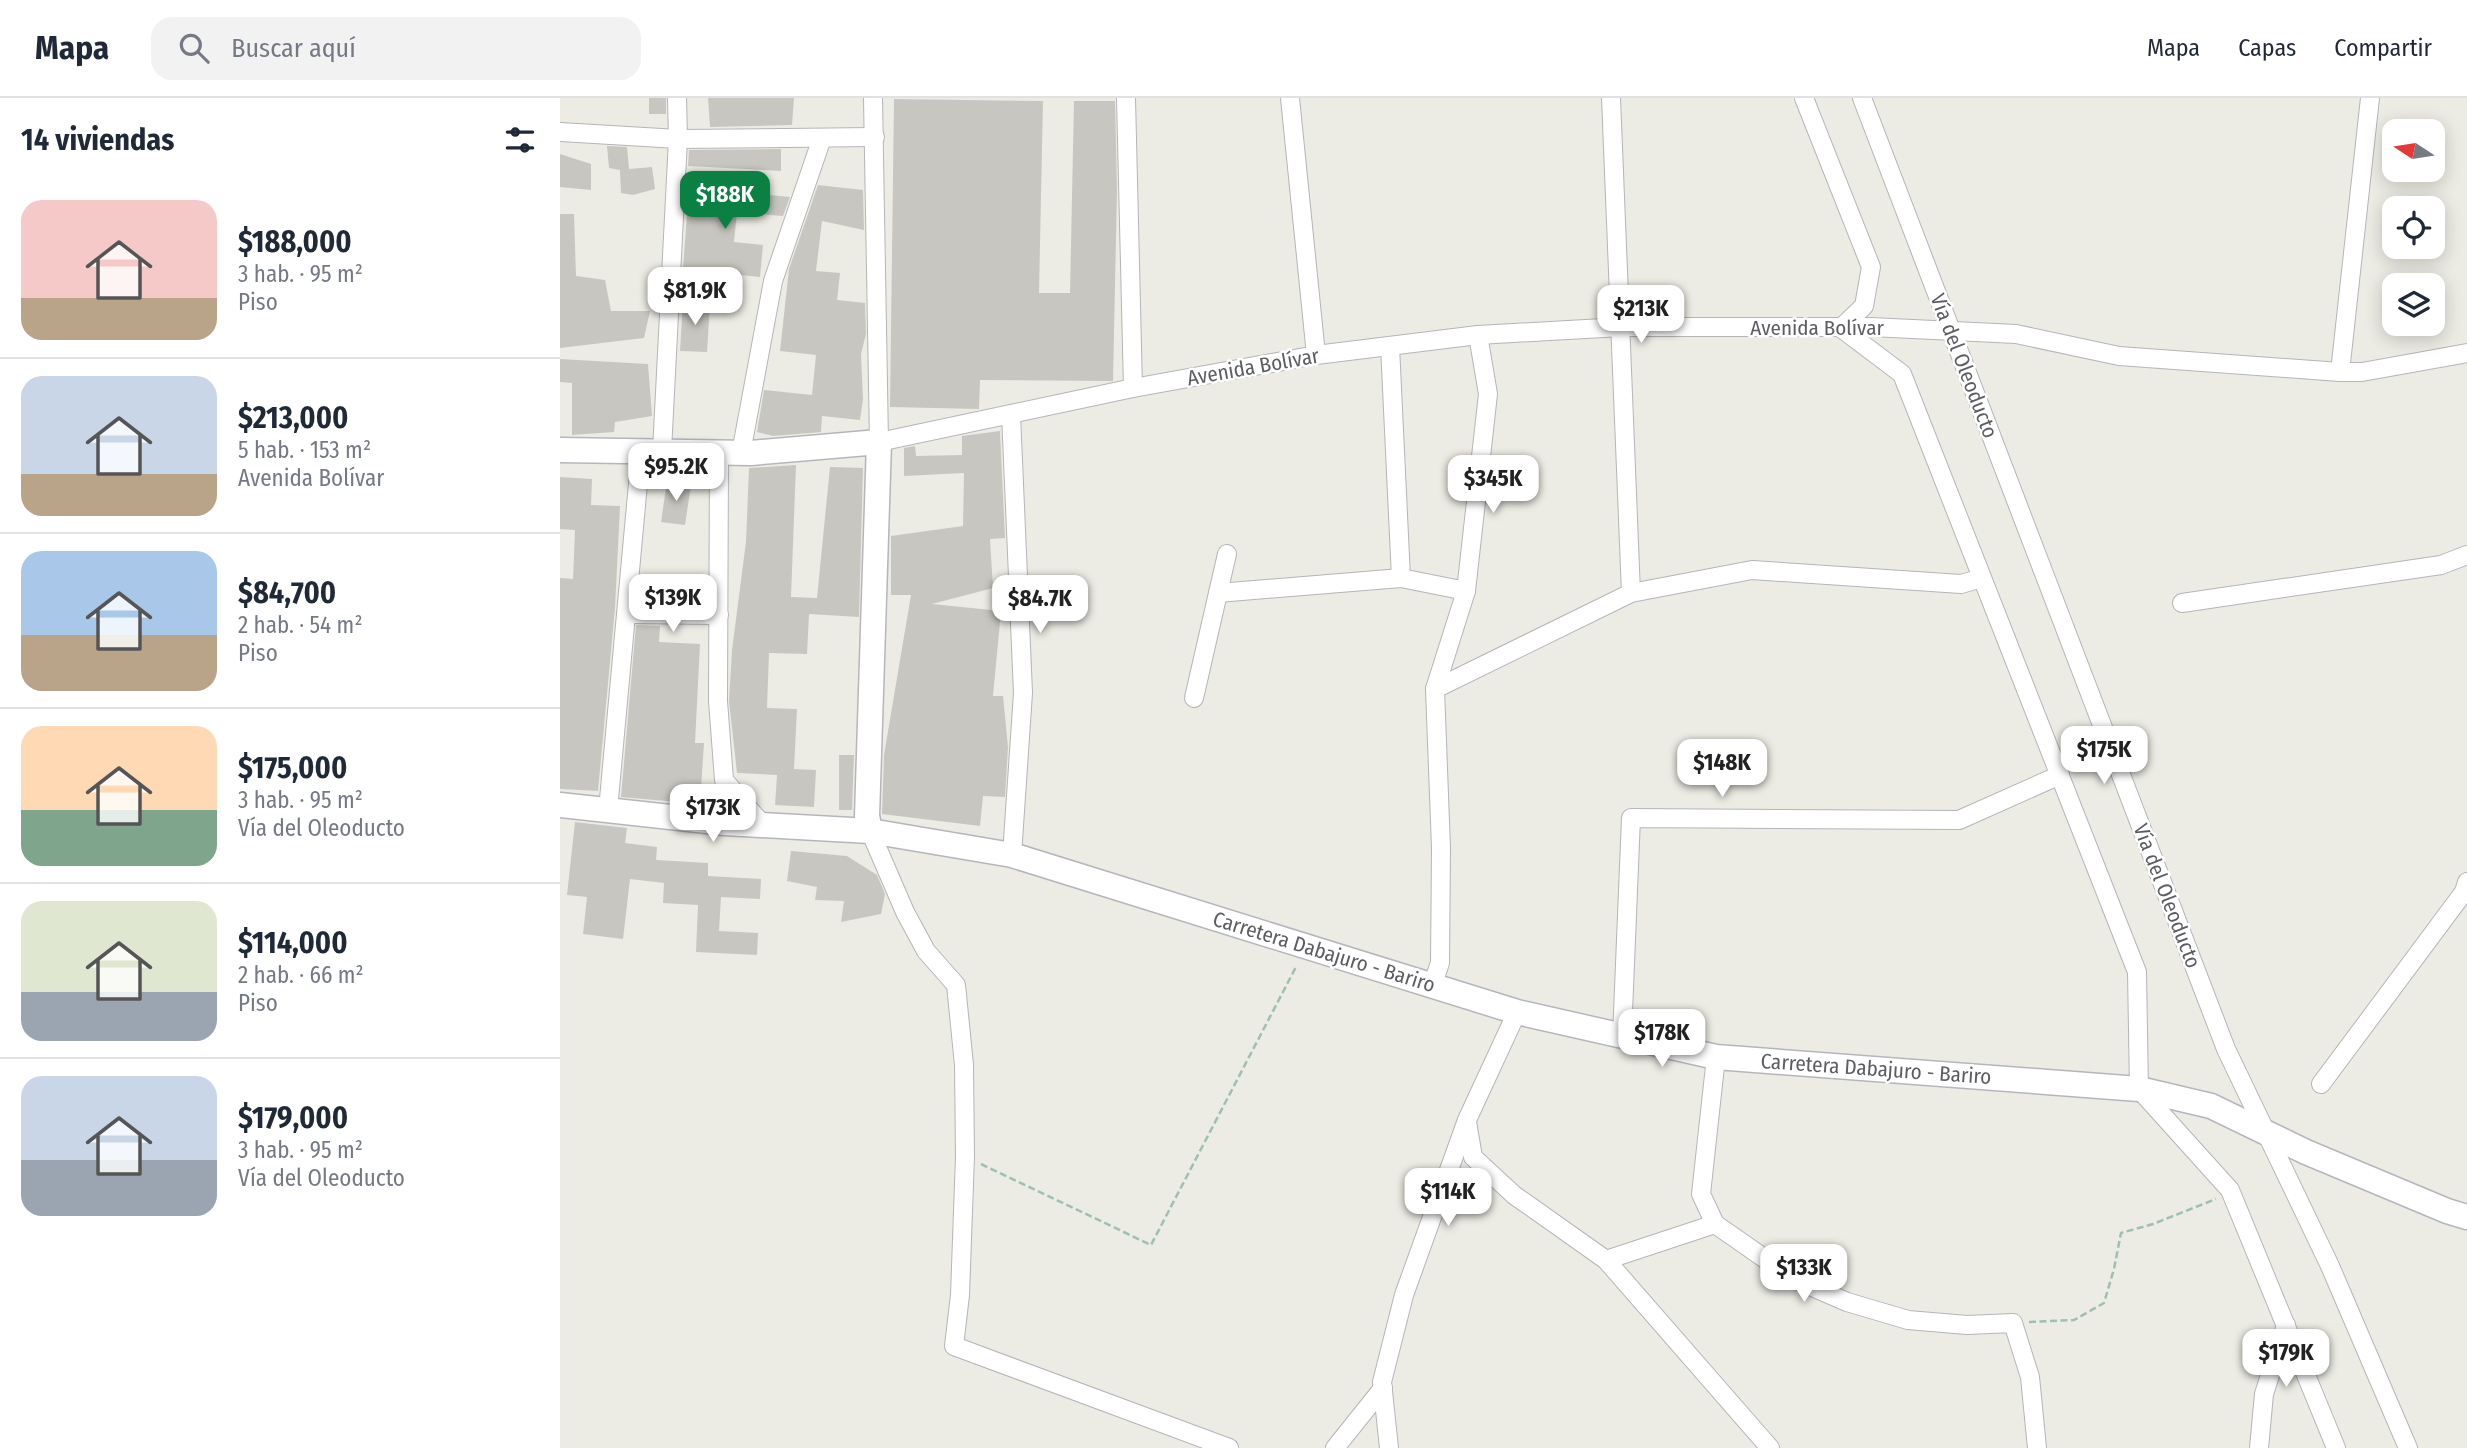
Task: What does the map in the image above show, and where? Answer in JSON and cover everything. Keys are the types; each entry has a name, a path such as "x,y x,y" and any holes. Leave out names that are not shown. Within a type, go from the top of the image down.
{"street":[{"path":"608,810 627,614 651,451 678,139 677,98"},
{"path":"873,98 879,442 867,816 870,831 905,912 926,951 956,985 964,1065 965,1156 960,1295 954,1346 1229,1448"},
{"path":"1126,98 1133,388"},
{"path":"1290,98 1316,355"},
{"path":"1611,98 1631,593"},
{"path":"1804,98 1871,267 1864,306 1841,328 1902,374 2060,775 2137,972 2139,1089 2230,1190 2336,1448"},
{"name":"Vía del Oleoducto","path":"1862,98 2226,1049 2330,1266 2408,1448"},
{"path":"2340,372 2370,98"},
{"path":"560,132 678,139 875,137"},
{"path":"763,825 724,780 718,701 719,615 730,452 773,281 822,138"},
{"name":"Avenida Bolívar","path":"560,450 730,452 879,442 1133,388 1316,355 1478,335 1621,327 1871,327 2016,334 2119,356 2340,372 2362,372 2467,353"},
{"path":"1432,986 1440,963 1441,848 1435,690 1466,591 1488,394 1478,335"},
{"path":"1390,346 1401,578"},
{"path":"1011,414 1023,693 1012,855"},
{"path":"1194,698 1227,554"},
{"path":"2182,603 2441,565 2467,555"},
{"path":"1435,690 1631,593 1752,570 1961,584 1982,578"},
{"path":"1218,593 1401,578 1466,591"},
{"path":"627,614 719,615"},
{"path":"1622,1037 1631,818 1959,820 2060,775"},
{"name":"Carretera Dabajuro - Bariro","path":"560,805 763,825 870,831 1012,855 1517,1012 1716,1057 2139,1089 2211,1105 2306,1152 2466,1216"},
{"path":"2321,1084 2464,892 2467,882"},
{"path":"1389,1448 1383,1388 1404,1295 1467,1120 1517,1012"},
{"path":"1716,1057 1701,1194 1715,1224 1794,1279 1847,1302 1908,1320 1967,1325 2013,1323 2029,1377 2037,1448"},
{"path":"1467,1120 1473,1157 1514,1195 1606,1260 1770,1448"},
{"path":"1606,1260 1715,1224"},
{"path":"2259,1448 2264,1394 2286,1325"},
{"path":"1335,1448 1383,1388"}],"path":[{"path":"965,1156 1151,1245 1307,946"},
{"path":"2013,1323 2074,1320 2104,1303 2121,1233 2223,1197 2230,1190"}],"building":[{"path":"649,98 666,98 666,114 649,114"},
{"path":"708,98 794,98 792,125 710,127"},
{"path":"894,99 1043,101 1039,293 1070,293 1074,101 1115,101 1117,190 1113,381 980,380 979,409 890,407"},
{"path":"607,146 627,147 629,169 652,167 655,189 633,195 621,193 620,170 609,168"},
{"path":"781,149 781,171 688,166 689,150"},
{"path":"560,154 591,164 591,190 560,187"},
{"path":"818,185 863,190 864,230 822,221 816,271 840,273 837,300 865,303 866,334 861,354 863,399 860,420 822,416 821,432 773,436 757,432 764,390 812,395 816,355 780,351 789,269"},
{"path":"689,187 790,197 783,216 737,212 734,242 763,245 760,277 683,269"},
{"path":"560,214 574,214 576,276 605,280 611,311 650,311 644,338 560,348"},
{"path":"683,301 710,303 707,352 680,351"},
{"path":"560,359 648,364 652,416 615,422 614,432 572,435 572,383 560,382"},
{"path":"1000,431 1005,538 990,539 993,588 932,604 1001,611 993,696 1003,696 1008,747 1005,797 983,796 980,826 882,814 884,755 911,595 891,595 891,536 963,526 964,473 904,476 904,448 915,446 916,456 962,455 962,436"},
{"path":"796,465 791,597 817,598 830,467 863,468 859,617 809,614 807,654 769,653 767,708 797,709 794,769 816,770 814,807 775,805 777,775 737,773 729,701 732,650 746,542 749,468"},
{"path":"560,477 592,479 591,505 620,506 615,608 598,791 560,789 560,578 573,579 575,530 560,529"},
{"path":"667,481 691,485 685,525 661,522"},
{"path":"636,625 660,626 659,642 700,644 695,743 704,743 700,804 621,797"},
{"path":"839,755 854,755 852,810 839,810"},
{"path":"575,822 627,828 625,843 657,847 656,860 708,863 708,876 761,879 760,899 721,897 719,931 758,933 757,955 696,952 698,905 663,903 664,883 630,879 623,939 583,934 587,897 567,895"},
{"path":"791,851 847,856 877,875 885,894 881,914 841,922 844,901 815,900 817,887 787,881"}]}
